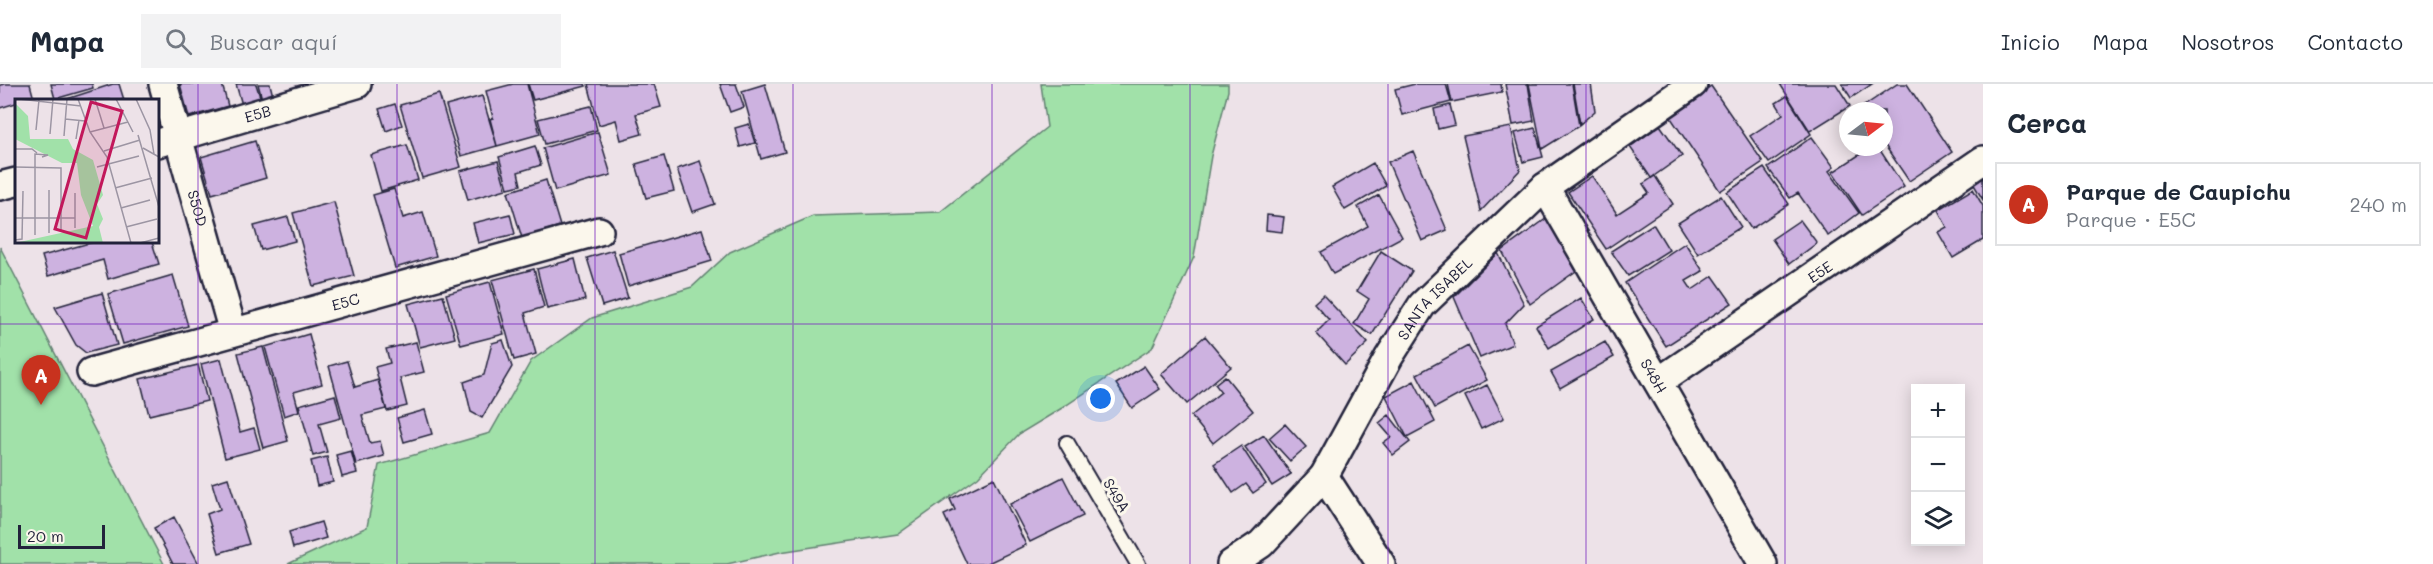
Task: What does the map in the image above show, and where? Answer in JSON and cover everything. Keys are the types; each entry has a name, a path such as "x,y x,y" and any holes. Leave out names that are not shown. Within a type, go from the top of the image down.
{"street":[{"name":"S50D","path":"163,84 168,140 233,332"},
{"name":"E5B","path":"168,140 357,84"},
{"name":"SANTA ISABEL","path":"1231,564 1261,544 1324,476 1389,357 1422,305 1545,187 1693,84"},
{"name":"E5E","path":"1658,382 1983,160"},
{"path":"0,186 15,182"},
{"name":"S48H","path":"1545,187 1763,564"},
{"name":"E5C","path":"92,372 599,231"},
{"path":"1324,476 1381,564"}],"lane":[{"name":"S49A","path":"1067,443 1138,564"}],"green space":[{"path":"1041,84 1228,84 1211,156 1194,257 1152,348 1019,434 978,477 898,534 780,552 727,564 288,564 367,527 379,465 490,433 531,361 592,318 692,287 730,252 813,216 940,212 1047,127"},
{"path":"0,247 164,564 0,564"}],"building":[{"path":"30,84 34,99 15,99 15,103 0,108 0,85"},
{"path":"51,84 92,84 93,88 55,99"},
{"path":"119,84 124,99 67,99"},
{"path":"180,84 222,84 228,106 189,117"},
{"path":"236,84 256,84 261,100 242,105"},
{"path":"258,84 270,84 273,96 262,99"},
{"path":"513,84 527,84 540,134 497,146 486,91"},
{"path":"528,84 585,84 586,86 533,100"},
{"path":"588,84 654,84 661,107 636,114 642,134 621,140 616,120 599,125"},
{"path":"720,84 736,84 744,107 730,112"},
{"path":"765,84 785,152 761,159 742,91"},
{"path":"1415,84 1446,84 1451,102 1402,115 1395,89"},
{"path":"1448,84 1501,84 1502,92 1452,102"},
{"path":"1505,84 1528,84 1534,121 1513,125"},
{"path":"1529,84 1572,84 1579,126 1542,149"},
{"path":"1573,84 1591,84 1595,111 1580,124"},
{"path":"1780,84 1836,84 1847,102 1839,102 1839,113 1810,131"},
{"path":"1842,84 1872,84 1851,98"},
{"path":"1897,84 1907,84 1952,152 1909,181 1892,156 1893,102 1870,102"},
{"path":"1711,86 1763,162 1720,191 1669,115"},
{"path":"439,94 461,167 422,178 400,105"},
{"path":"482,96 497,146 461,156 446,106"},
{"path":"1787,96 1811,134 1769,163 1750,136 1783,114 1776,103"},
{"path":"395,104 402,125 386,131 379,109"},
{"path":"1450,105 1455,125 1438,129 1434,109"},
{"path":"591,106 597,130 545,144 538,119"},
{"path":"749,124 755,143 740,147 735,128"},
{"path":"1660,125 1682,156 1651,178 1630,147"},
{"path":"1511,127 1520,170 1481,211 1463,136"},
{"path":"1535,128 1543,157 1523,162 1515,133"},
{"path":"598,132 611,175 555,191 543,148"},
{"path":"1812,137 1834,167 1829,171 1859,213 1828,236 1798,193 1790,198 1768,168"},
{"path":"255,141 266,178 212,194 201,157"},
{"path":"407,145 418,180 381,191 371,155"},
{"path":"535,146 541,165 518,172 521,185 508,188 499,157"},
{"path":"1413,151 1447,230 1422,241 1388,162"},
{"path":"664,156 674,191 646,198 636,164"},
{"path":"1857,156 1884,156 1904,187 1862,215 1833,172"},
{"path":"498,161 506,189 468,200 460,171"},
{"path":"700,161 715,204 692,212 677,169"},
{"path":"1373,163 1386,186 1345,210 1332,187"},
{"path":"1764,168 1789,204 1751,229 1727,192"},
{"path":"1592,176 1617,214 1649,193 1643,184 1655,176 1673,204 1606,249 1568,192"},
{"path":"1983,177 1983,200 1973,183"},
{"path":"546,180 560,226 522,238 508,192"},
{"path":"394,189 403,218 423,212 436,256 395,268 373,195"},
{"path":"1973,189 1983,206 1983,240 1953,258 1938,232 1947,227 1938,210"},
{"path":"1379,195 1402,237 1333,274 1321,252 1368,226 1358,207"},
{"path":"1721,196 1741,227 1698,254 1678,223"},
{"path":"334,202 354,276 313,286 293,213"},
{"path":"510,214 515,234 478,243 473,223"},
{"path":"1267,215 1284,217 1282,232 1266,230"},
{"path":"288,217 295,241 261,250 254,226"},
{"path":"1547,218 1576,271 1530,304 1502,251"},
{"path":"1800,220 1817,243 1789,264 1772,239"},
{"path":"1653,224 1669,250 1628,276 1611,251"},
{"path":"702,229 712,261 628,286 619,253"},
{"path":"89,243 152,243 159,264 108,279 103,260 48,276 42,256"},
{"path":"1685,243 1703,271 1686,281 1692,290 1713,276 1732,303 1666,346 1625,283"},
{"path":"613,250 628,298 602,306 587,258"},
{"path":"1381,251 1412,271 1372,335 1354,324 1369,299 1357,291"},
{"path":"1498,253 1524,304 1505,324 1513,344 1480,358 1454,297"},
{"path":"575,259 585,300 547,309 537,269"},
{"path":"534,269 544,307 525,313 536,354 514,360 492,280"},
{"path":"173,275 188,326 123,344 108,294"},
{"path":"490,282 504,334 461,345 446,294"},
{"path":"102,293 117,345 86,353 76,345 55,307"},
{"path":"443,295 455,338 420,347 408,304"},
{"path":"1323,295 1368,343 1345,365 1316,333 1329,320 1314,303"},
{"path":"1581,298 1594,319 1549,348 1536,326"},
{"path":"309,334 322,384 294,392 299,411 284,416 265,347"},
{"path":"1205,336 1231,367 1187,404 1161,374"},
{"path":"503,340 512,367 482,418 471,412 464,382 484,375 492,343"},
{"path":"416,342 424,372 400,378 407,406 387,411 375,367 390,363 386,349"},
{"path":"1605,342 1614,357 1560,388 1551,372"},
{"path":"1468,346 1487,380 1435,408 1417,374"},
{"path":"263,347 288,441 263,448 238,353"},
{"path":"221,359 240,432 254,428 260,449 225,458 201,364"},
{"path":"347,361 355,387 378,380 386,409 362,415 370,443 380,441 384,456 356,464 329,366"},
{"path":"198,365 207,401 149,415 140,379"},
{"path":"1144,366 1160,389 1132,408 1116,384"},
{"path":"1225,376 1253,411 1213,443 1191,416 1221,392 1215,384"},
{"path":"1414,381 1435,422 1407,437 1386,396"},
{"path":"1487,385 1504,418 1481,429 1465,396"},
{"path":"335,395 341,418 319,424 327,452 313,456 299,405"},
{"path":"425,410 432,434 404,442 397,418"},
{"path":"1389,415 1410,442 1393,455 1383,443 1391,437 1379,423"},
{"path":"1285,424 1306,447 1290,461 1269,438"},
{"path":"1264,435 1291,474 1272,486 1245,447"},
{"path":"1241,446 1266,484 1253,493 1246,484 1233,493 1214,464"},
{"path":"351,451 357,473 342,477 336,455"},
{"path":"327,457 333,482 317,486 311,461"},
{"path":"1063,477 1083,516 1030,542 1010,504"},
{"path":"228,478 249,544 219,553 207,514 220,509 212,483"},
{"path":"994,478 1026,545 986,564 967,564 944,515 955,510 950,499"},
{"path":"174,517 199,564 173,564 154,528"},
{"path":"321,522 326,538 293,548 289,532"}],"place":[{"name":"Parque de Caupichu","path":"41,405"}]}
